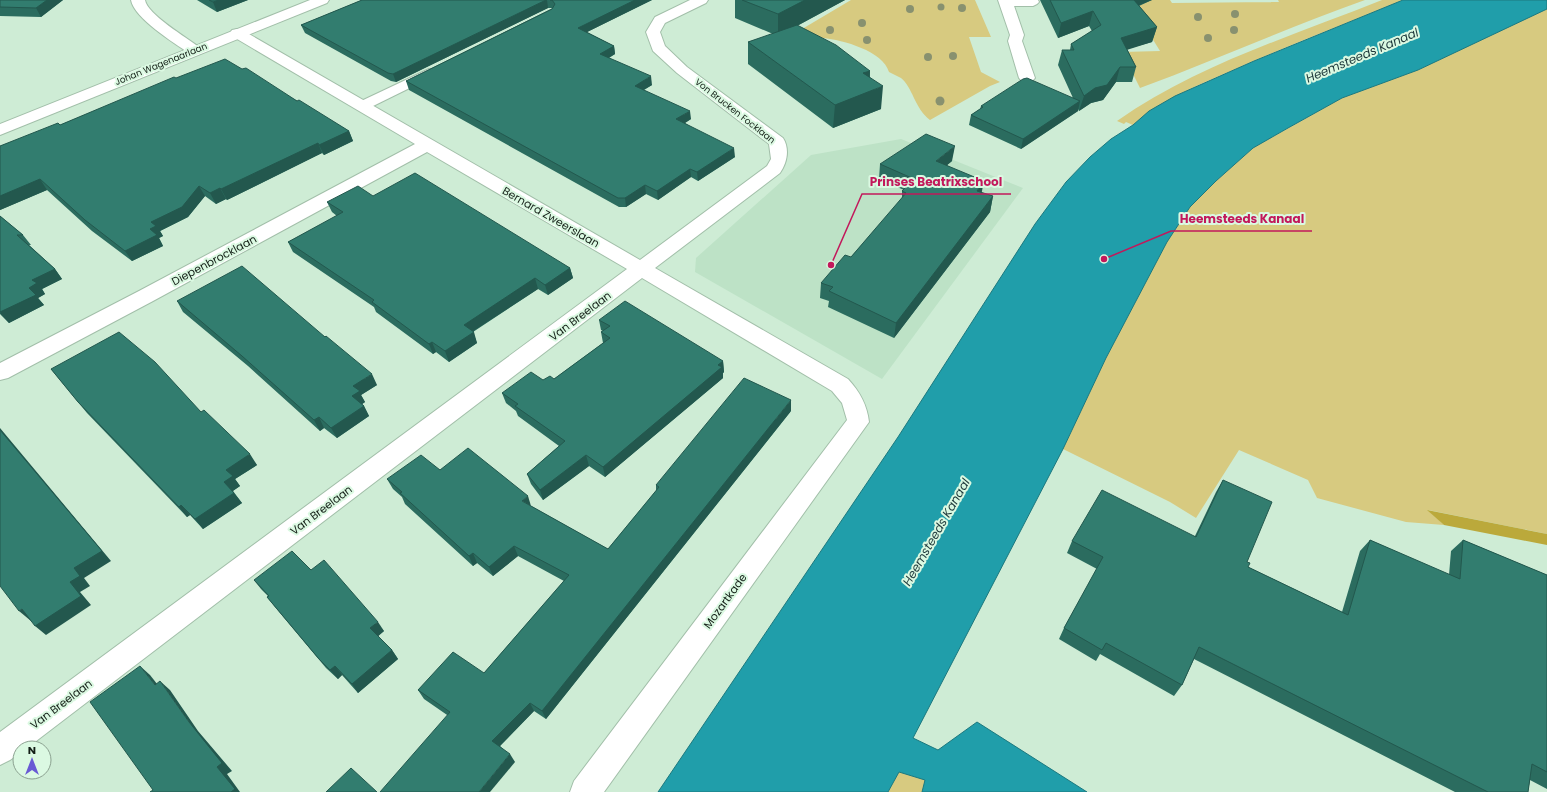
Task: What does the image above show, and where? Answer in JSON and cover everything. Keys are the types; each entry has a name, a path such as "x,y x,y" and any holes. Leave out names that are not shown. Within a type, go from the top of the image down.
{"street":[{"path":"138,0 139,6 161,27 194,50"},
{"name":"Johan Wagenaarlaan","path":"0,130 194,50 322,0"},
{"name":"Von Brucken Focklaan","path":"641,270 759,182 774,169 780,159 777,142 682,70 658,48 653,32 660,20 701,0"},
{"path":"1005,1 1017,35 1016,41 1027,78"},
{"name":"Bernard Zweerslaan","path":"237,33 840,385 851,396 856,408"},
{"name":"Diepenbrocklaan","path":"0,372 146,296 427,145"},
{"name":"Van Breelaan","path":"0,750 641,270"},
{"name":"Mozartkade","path":"585,792 858,422 856,408"}],"lane":[{"path":"1005,1 1033,2 1032,0"},
{"path":"362,106 438,68"}],"shaded area":[{"path":"851,0 975,0 991,37 969,37 981,72 1000,82 990,86 930,120 917,104 905,82 901,78 889,72 879,58 871,53 841,41 823,38 795,37 792,35"},
{"path":"1135,0 1170,0 1172,3 1279,2 1278,0 1365,0 1308,21 1140,88 1122,52 1160,51 1131,4"},
{"path":"1382,0 1403,0 1282,49 1199,85 1158,106 1133,125 1126,122 1124,124 1117,121 1148,101 1212,68 1280,39"},
{"path":"1547,9 1547,534 1428,510 1444,525 1406,522 1317,498 1308,480 1239,450 1196,518 1170,502 1063,449 1106,358 1167,242 1190,207 1216,181 1253,148 1342,98 1418,70"},
{"path":"901,139 1023,188 882,379 695,272 696,258 811,155"},
{"path":"1427,510 1547,534 1547,545 1444,525"},
{"path":"899,772 926,780 922,792 888,792"}],"water":[{"path":"1403,0 1547,0 1547,9 1418,70 1342,98 1253,148 1216,181 1190,207 1167,242 1106,358 1063,449 913,738 938,750 977,722 1087,792 922,792 925,780 899,772 888,792 658,792 898,437 1035,224 1066,182 1090,157 1111,139 1133,125 1149,111 1175,96 1254,61"}],"building":[{"path":"0,0 47,0 36,8 0,7"},
{"path":"362,0 546,0 393,74 388,73 301,25"},
{"path":"552,0 635,0 578,28 614,46 600,54 651,76 635,86 690,111 676,119 734,148 697,172 690,169 657,191 645,185 625,198 618,198 406,81 552,9 555,4"},
{"path":"742,0 805,0 778,14"},
{"path":"1050,0 1134,0 1157,27 1121,38 1136,67 1120,67 1107,85 1095,88 1084,96 1062,50 1074,50 1071,44 1101,25 1093,11 1061,23"},
{"path":"797,25 836,45 870,71 863,73 883,86 835,105 748,42"},
{"path":"225,59 242,69 246,68 297,101 299,100 349,131 319,145 318,143 221,189 220,188 210,193 199,186 182,207 151,222 156,226 150,229 157,235 125,251 85,220 40,179 0,196 0,146 58,123 60,125 174,77 176,78"},
{"path":"1027,78 1080,101 1023,139 971,115 983,107 981,106 1023,79"},
{"path":"926,134 955,146 936,161 984,181 977,191 993,196 896,323 829,291 833,287 821,283 845,255 851,257 906,193 902,191 914,179 880,164"},
{"path":"415,173 570,268 545,285 535,278 464,325 474,332 445,351 432,342 429,344 372,302 374,300 288,242 343,212 327,202 358,186 373,196"},
{"path":"0,216 23,235 17,235 55,269 32,280 37,283 29,288 36,295 0,312"},
{"path":"242,266 325,337 326,336 372,374 353,386 360,391 352,396 364,406 331,428 319,417 314,420 177,301"},
{"path":"625,301 723,361 718,365 722,367 603,467 586,455 540,490 527,474 565,441 515,406 518,404 502,393 531,372 543,380 550,376 554,379 610,338 601,332 610,326 599,320"},
{"path":"119,332 155,362 201,412 204,410 250,454 226,470 233,476 224,482 234,493 195,519 181,505 179,507 78,402 51,369"},
{"path":"744,378 791,400 542,711 530,703 492,741 510,754 479,792 380,792 450,712 418,690 453,652 484,673 569,575 514,546 489,567 473,553 469,556 400,493 402,492 387,479 421,455 440,470 468,448 528,496 522,501 608,549 659,487 656,485"},
{"path":"0,430 102,551 74,568 80,576 70,582 81,596 35,626 22,609 19,611 0,586"},
{"path":"1223,480 1272,502 1247,562 1250,563 1248,567 1348,615 1370,540 1460,579 1463,540 1547,575 1547,772 1532,764 1528,792 1488,792 1199,647 1182,685 1106,643 1102,650 1064,628 1103,557 1072,541 1102,490 1196,537"},
{"path":"292,551 311,570 324,560 378,622 370,628 392,650 352,684 335,666 330,670 319,659 267,597 269,596 254,580"},
{"path":"140,666 155,685 160,681 189,722 222,763 217,767 235,789 231,792 150,792 153,790 90,702"},
{"path":"351,768 377,792 326,792"}],"place":[{"name":"Heemsteeds Kanaal","path":"1104,259"},
{"name":"Prinses Beatrixschool","path":"831,265"}]}
